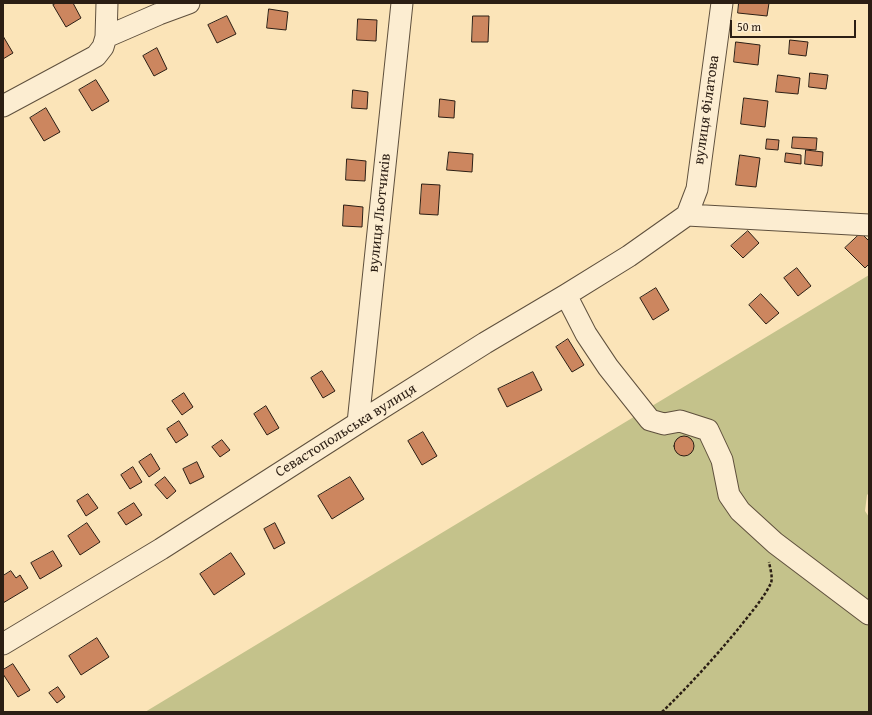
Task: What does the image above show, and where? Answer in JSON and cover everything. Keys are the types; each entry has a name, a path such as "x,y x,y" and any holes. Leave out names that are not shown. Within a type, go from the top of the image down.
{"street":[{"path":"3,106 96,56 103,47 106,37 107,3"},
{"path":"106,37 189,3"},
{"name":"вулиця Льотчиків","path":"358,423 402,3"},
{"name":"вулиця Філатова","path":"687,216 697,189 722,3"},
{"path":"687,216 869,225"},
{"name":"Севастопольська вулиця","path":"3,644 161,549 485,343 629,256 687,216"},
{"path":"566,295 586,334 608,367 650,420 664,424 680,421 708,430 722,460 729,495 740,511 775,543 869,614"}],"path":[{"path":"662,712 714,658 749,616 764,595 772,581 768,559 775,543"}],"shaded area":[{"path":"869,275 869,493 867,495 865,511 869,517 869,712 145,712"}],"building":[{"path":"57,3 73,3 81,18 66,27 53,5"},
{"path":"739,3 769,3 767,16 738,13"},
{"path":"269,9 288,12 286,30 267,28"},
{"path":"227,16 236,34 217,43 208,25"},
{"path":"473,16 489,16 488,42 472,42"},
{"path":"358,19 377,20 376,41 357,40"},
{"path":"3,36 13,53 3,59"},
{"path":"790,40 808,42 806,56 789,54"},
{"path":"736,42 760,45 758,65 734,62"},
{"path":"157,48 167,69 154,76 143,56"},
{"path":"810,73 828,75 826,89 809,87"},
{"path":"778,75 800,78 798,94 776,92"},
{"path":"96,80 109,101 92,111 79,90"},
{"path":"353,90 368,92 367,109 352,108"},
{"path":"744,98 768,101 765,127 741,124"},
{"path":"440,99 455,101 454,118 439,117"},
{"path":"46,108 60,132 44,141 30,118"},
{"path":"793,137 817,138 816,150 792,148"},
{"path":"767,139 779,140 778,150 766,149"},
{"path":"806,150 823,152 822,166 805,164"},
{"path":"449,152 473,154 472,172 447,170"},
{"path":"786,153 801,155 801,164 785,162"},
{"path":"740,155 760,158 756,187 736,185"},
{"path":"347,159 366,161 365,181 346,180"},
{"path":"422,184 440,185 438,215 420,214"},
{"path":"344,205 363,207 362,227 343,226"},
{"path":"748,231 759,243 743,258 731,246"},
{"path":"861,233 869,241 869,264 865,268 845,248"},
{"path":"797,268 811,286 798,296 784,278"},
{"path":"656,288 669,310 653,320 640,298"},
{"path":"761,294 779,313 766,324 749,305"},
{"path":"568,339 584,365 572,372 556,347"},
{"path":"322,371 335,391 323,398 311,378"},
{"path":"533,372 542,390 507,407 498,389"},
{"path":"184,393 193,407 182,415 172,401"},
{"path":"266,406 279,428 267,435 254,414"},
{"path":"179,421 188,435 176,443 167,429"},
{"path":"423,432 437,456 422,465 408,441"},
{"path":"684,436 691,439 694,446 691,453 684,456 677,453 674,446 677,439"},
{"path":"222,440 230,450 220,457 212,447"},
{"path":"151,454 160,469 149,477 139,462"},
{"path":"197,462 204,477 190,484 183,469"},
{"path":"133,467 142,482 130,489 121,475"},
{"path":"165,477 176,491 167,499 155,485"},
{"path":"350,477 364,499 332,519 318,496"},
{"path":"88,494 98,508 86,516 77,501"},
{"path":"134,503 142,515 126,525 118,513"},
{"path":"87,523 100,542 80,555 68,536"},
{"path":"275,523 285,543 274,549 264,529"},
{"path":"53,551 62,566 40,579 31,563"},
{"path":"231,553 245,574 214,595 200,574"},
{"path":"11,571 16,578 20,575 28,588 3,603 3,576"},
{"path":"97,638 109,657 81,675 69,656"},
{"path":"13,664 30,690 18,697 3,674 3,670"},
{"path":"58,687 65,697 57,703 49,693"}]}
